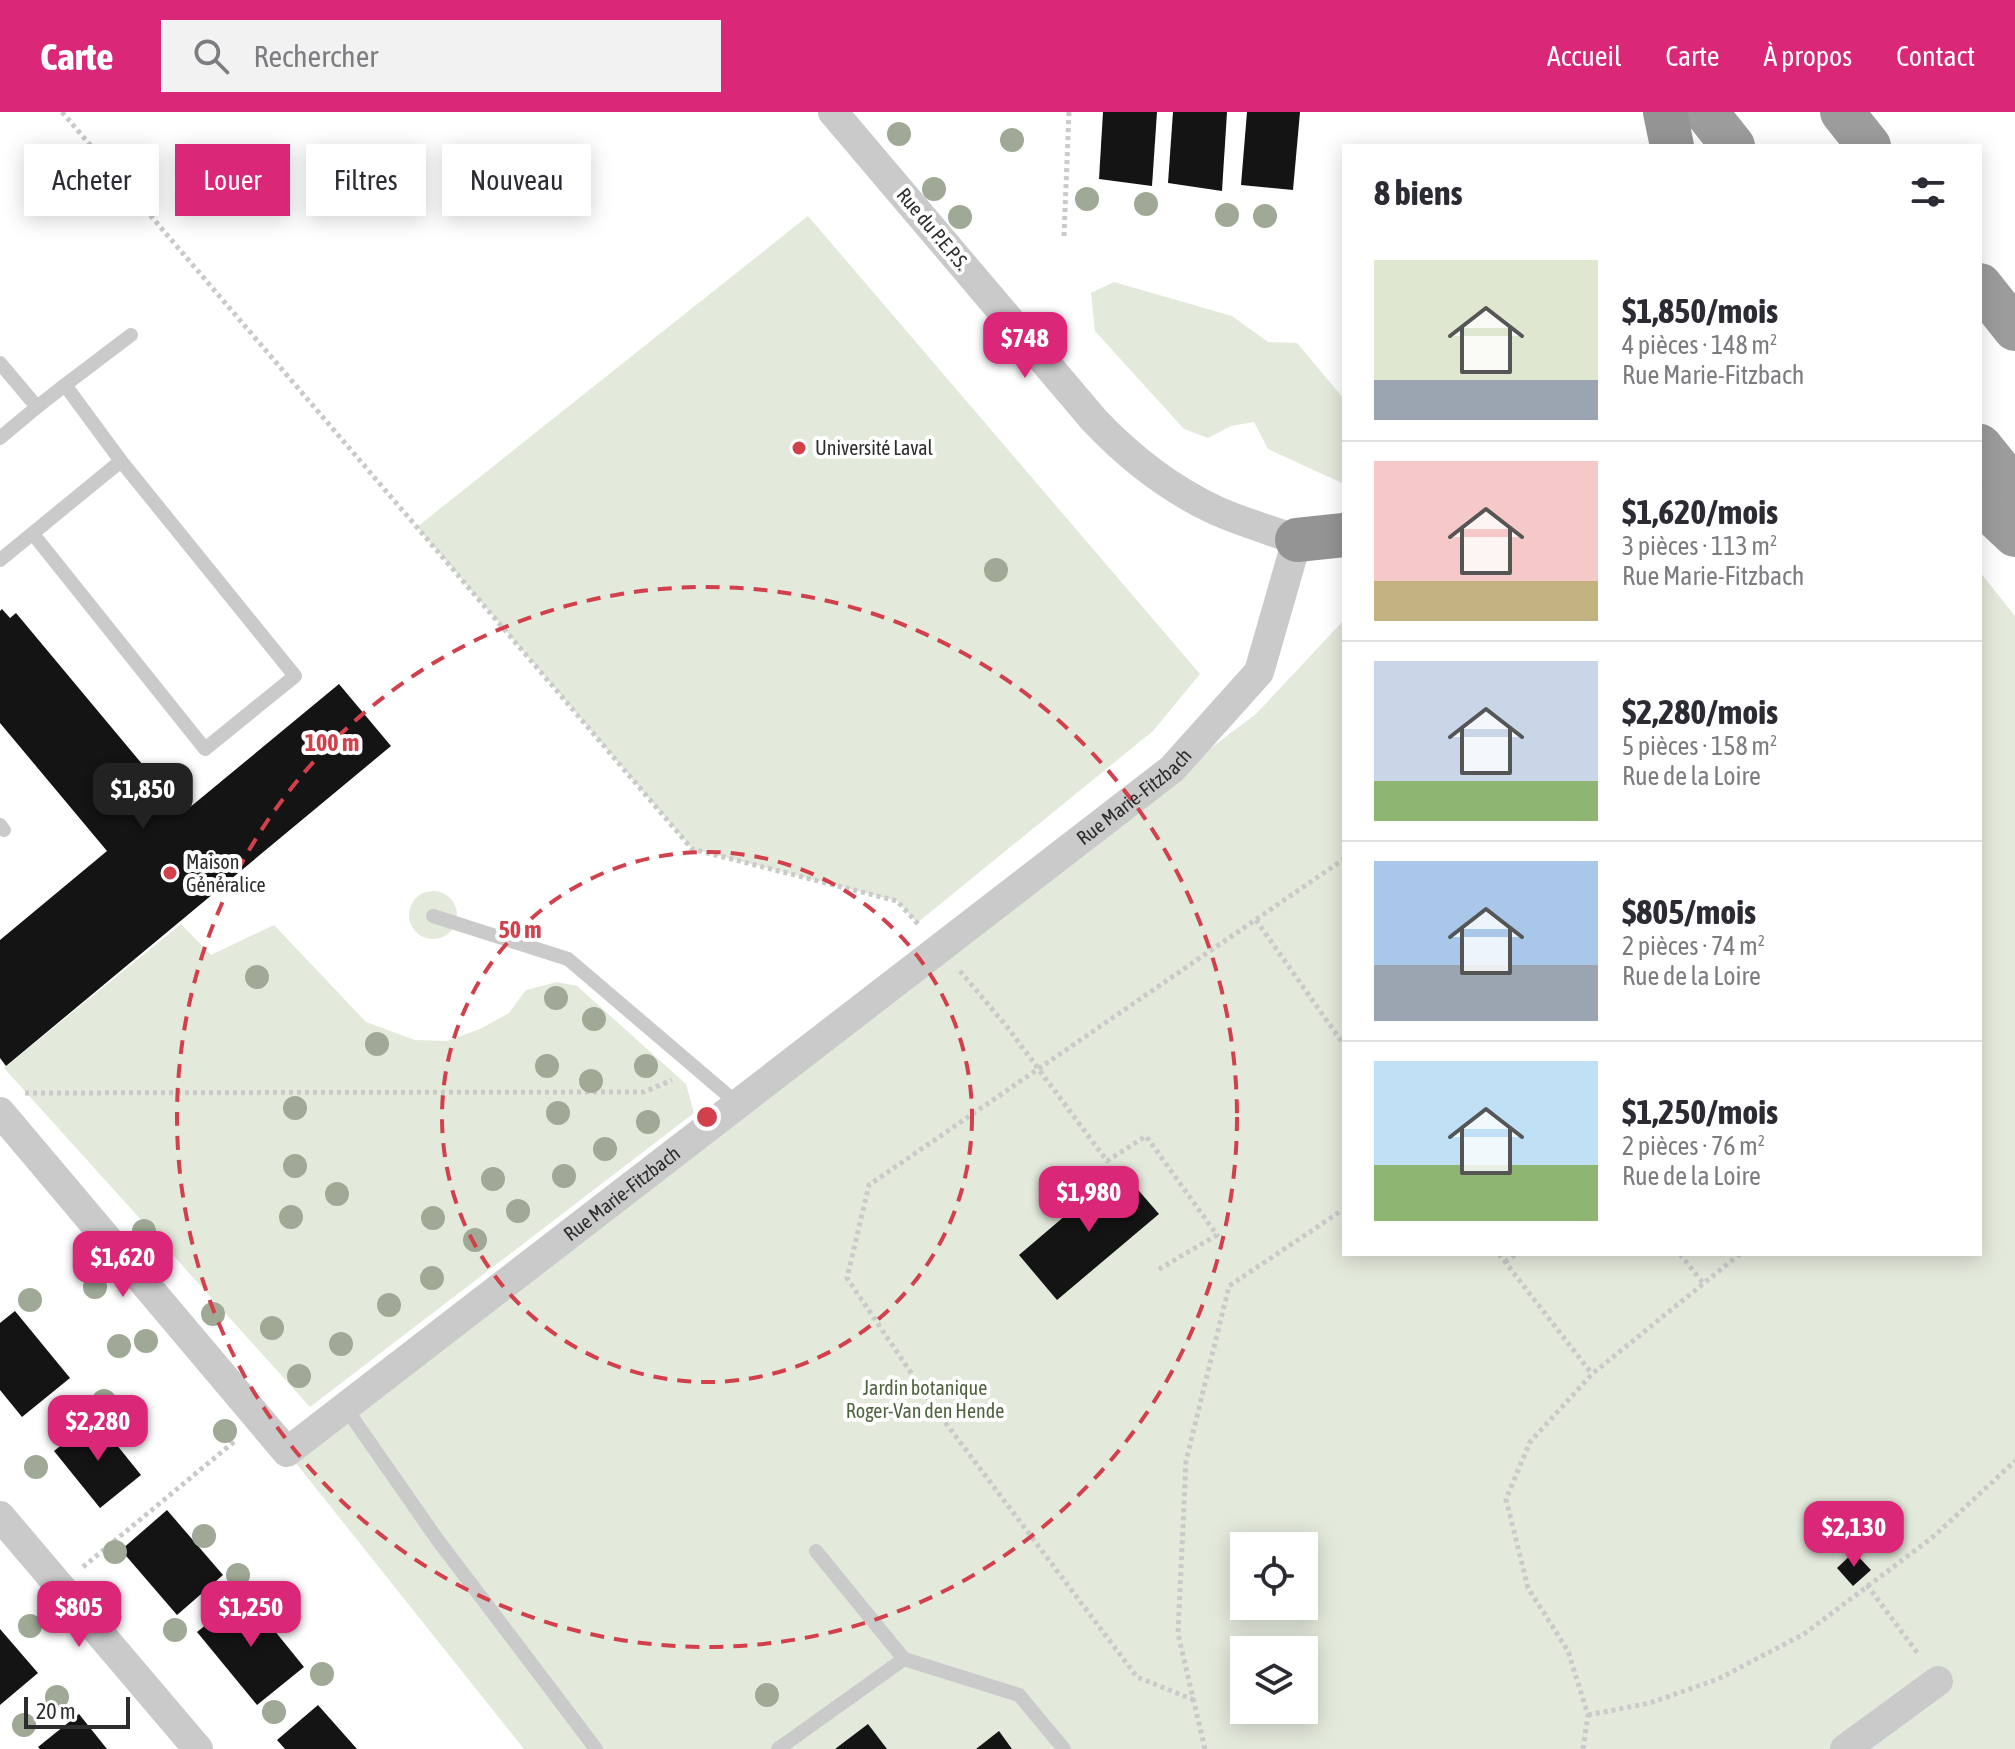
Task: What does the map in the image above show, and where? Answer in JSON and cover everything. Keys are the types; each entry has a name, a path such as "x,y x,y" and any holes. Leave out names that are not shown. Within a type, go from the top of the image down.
{"highway":[{"path":"1665,112 1672,144"},
{"path":"1706,112 1731,144"},
{"path":"1842,112 1867,144"},
{"path":"1982,288 2015,329"},
{"path":"1982,448 2015,489"},
{"path":"1982,504 2015,535"},
{"path":"1297,540 1342,535"},
{"path":"1297,540 1342,556"}],"street":[{"name":"Rue du P.E.P.S.","path":"833,112 1094,420 1124,451 1166,483 1216,510 1297,540"},
{"name":"Rue Marie-Fitzbach","path":"8,1103 287,1452 1172,769 1259,672 1297,540"},
{"path":"0,1516 198,1749"},
{"path":"1845,1749 1938,1681"}],"lane":[{"path":"0,438 131,335"},
{"path":"0,363 37,407"},
{"path":"33,534 205,749 295,676 121,461 65,385"},
{"path":"0,560 121,461"},
{"path":"433,916 568,959 738,1104"},
{"path":"345,1407 437,1539 596,1749"},
{"path":"816,1551 904,1659 1019,1695 1064,1749"},
{"path":"778,1749 904,1659"}],"path":[{"path":"62,112 692,849 897,901 940,947 1040,1070 1107,1161 1146,1136 1217,1235 1156,1271"},
{"path":"1064,236 1069,112"},
{"path":"1194,1700 1137,1677 939,1414 847,1278 869,1185 1342,860"},
{"path":"1256,920 1342,1042"},
{"path":"8,1103 644,1092 673,1080 688,1060"},
{"path":"1205,1749 1178,1634 1186,1461 1229,1286 1342,1210"},
{"path":"1500,1256 1592,1374"},
{"path":"1505,1262 1513,1256"},
{"path":"1682,1256 1703,1283"},
{"path":"1583,1749 1588,1715 1568,1651 1528,1588 1506,1499 1530,1442 1592,1374 1737,1256"},
{"path":"61,1585 261,1420"},
{"path":"1588,1715 1650,1703 1718,1679 1804,1634 1933,1537 2015,1461"},
{"path":"1867,1585 1938,1681"}],"green space":[{"path":"808,216 1200,674 1153,731 917,923 897,901 692,849 417,527"},
{"path":"1114,282 1232,316 1268,342 1297,343 1342,397 1342,483 1268,449 1254,422 1231,426 1208,438 1184,429 1095,331 1091,293"},
{"name":"Jardin botanique Roger-Van den Hende","path":"1982,575 2015,616 2015,1749 524,1749 287,1452 760,1087 1256,714 1342,622 1342,1256 1982,1256"},
{"path":"433,891 450,898 457,915 450,932 433,939 416,932 409,915 416,898"},
{"path":"181,924 211,955 274,925 366,1022 415,1040 447,1041 480,1029 509,1013 526,990 557,982 577,986 686,1084 694,1113 310,1407 4,1068"}],"building":[{"path":"1103,112 1157,112 1152,186 1099,179"},
{"path":"1173,112 1227,112 1222,191 1168,183"},
{"path":"1247,112 1300,112 1293,190 1241,185"},
{"path":"2,609 10,618 16,613 183,813 339,684 391,746 6,1066 0,1058 0,940 107,851 0,723"},
{"path":"1120,1169 1159,1214 1057,1300 1019,1255"},
{"path":"15,1311 70,1378 22,1417 0,1390 0,1323"},
{"path":"95,1418 141,1475 100,1508 54,1451"},
{"path":"167,1510 223,1575 177,1615 121,1550"},
{"path":"1854,1552 1871,1570 1853,1586 1837,1568"},
{"path":"245,1594 304,1667 257,1705 197,1632"},
{"path":"0,1629 38,1673 0,1705"},
{"path":"318,1705 357,1749 285,1749 277,1740"},
{"path":"79,1714 107,1749 38,1747"},
{"path":"868,1724 887,1749 835,1749"},
{"path":"999,1731 1012,1749 976,1749"}],"place":[{"name":"Université Laval","path":"799,448"},
{"name":"Maison Généralice","path":"170,873"}]}
